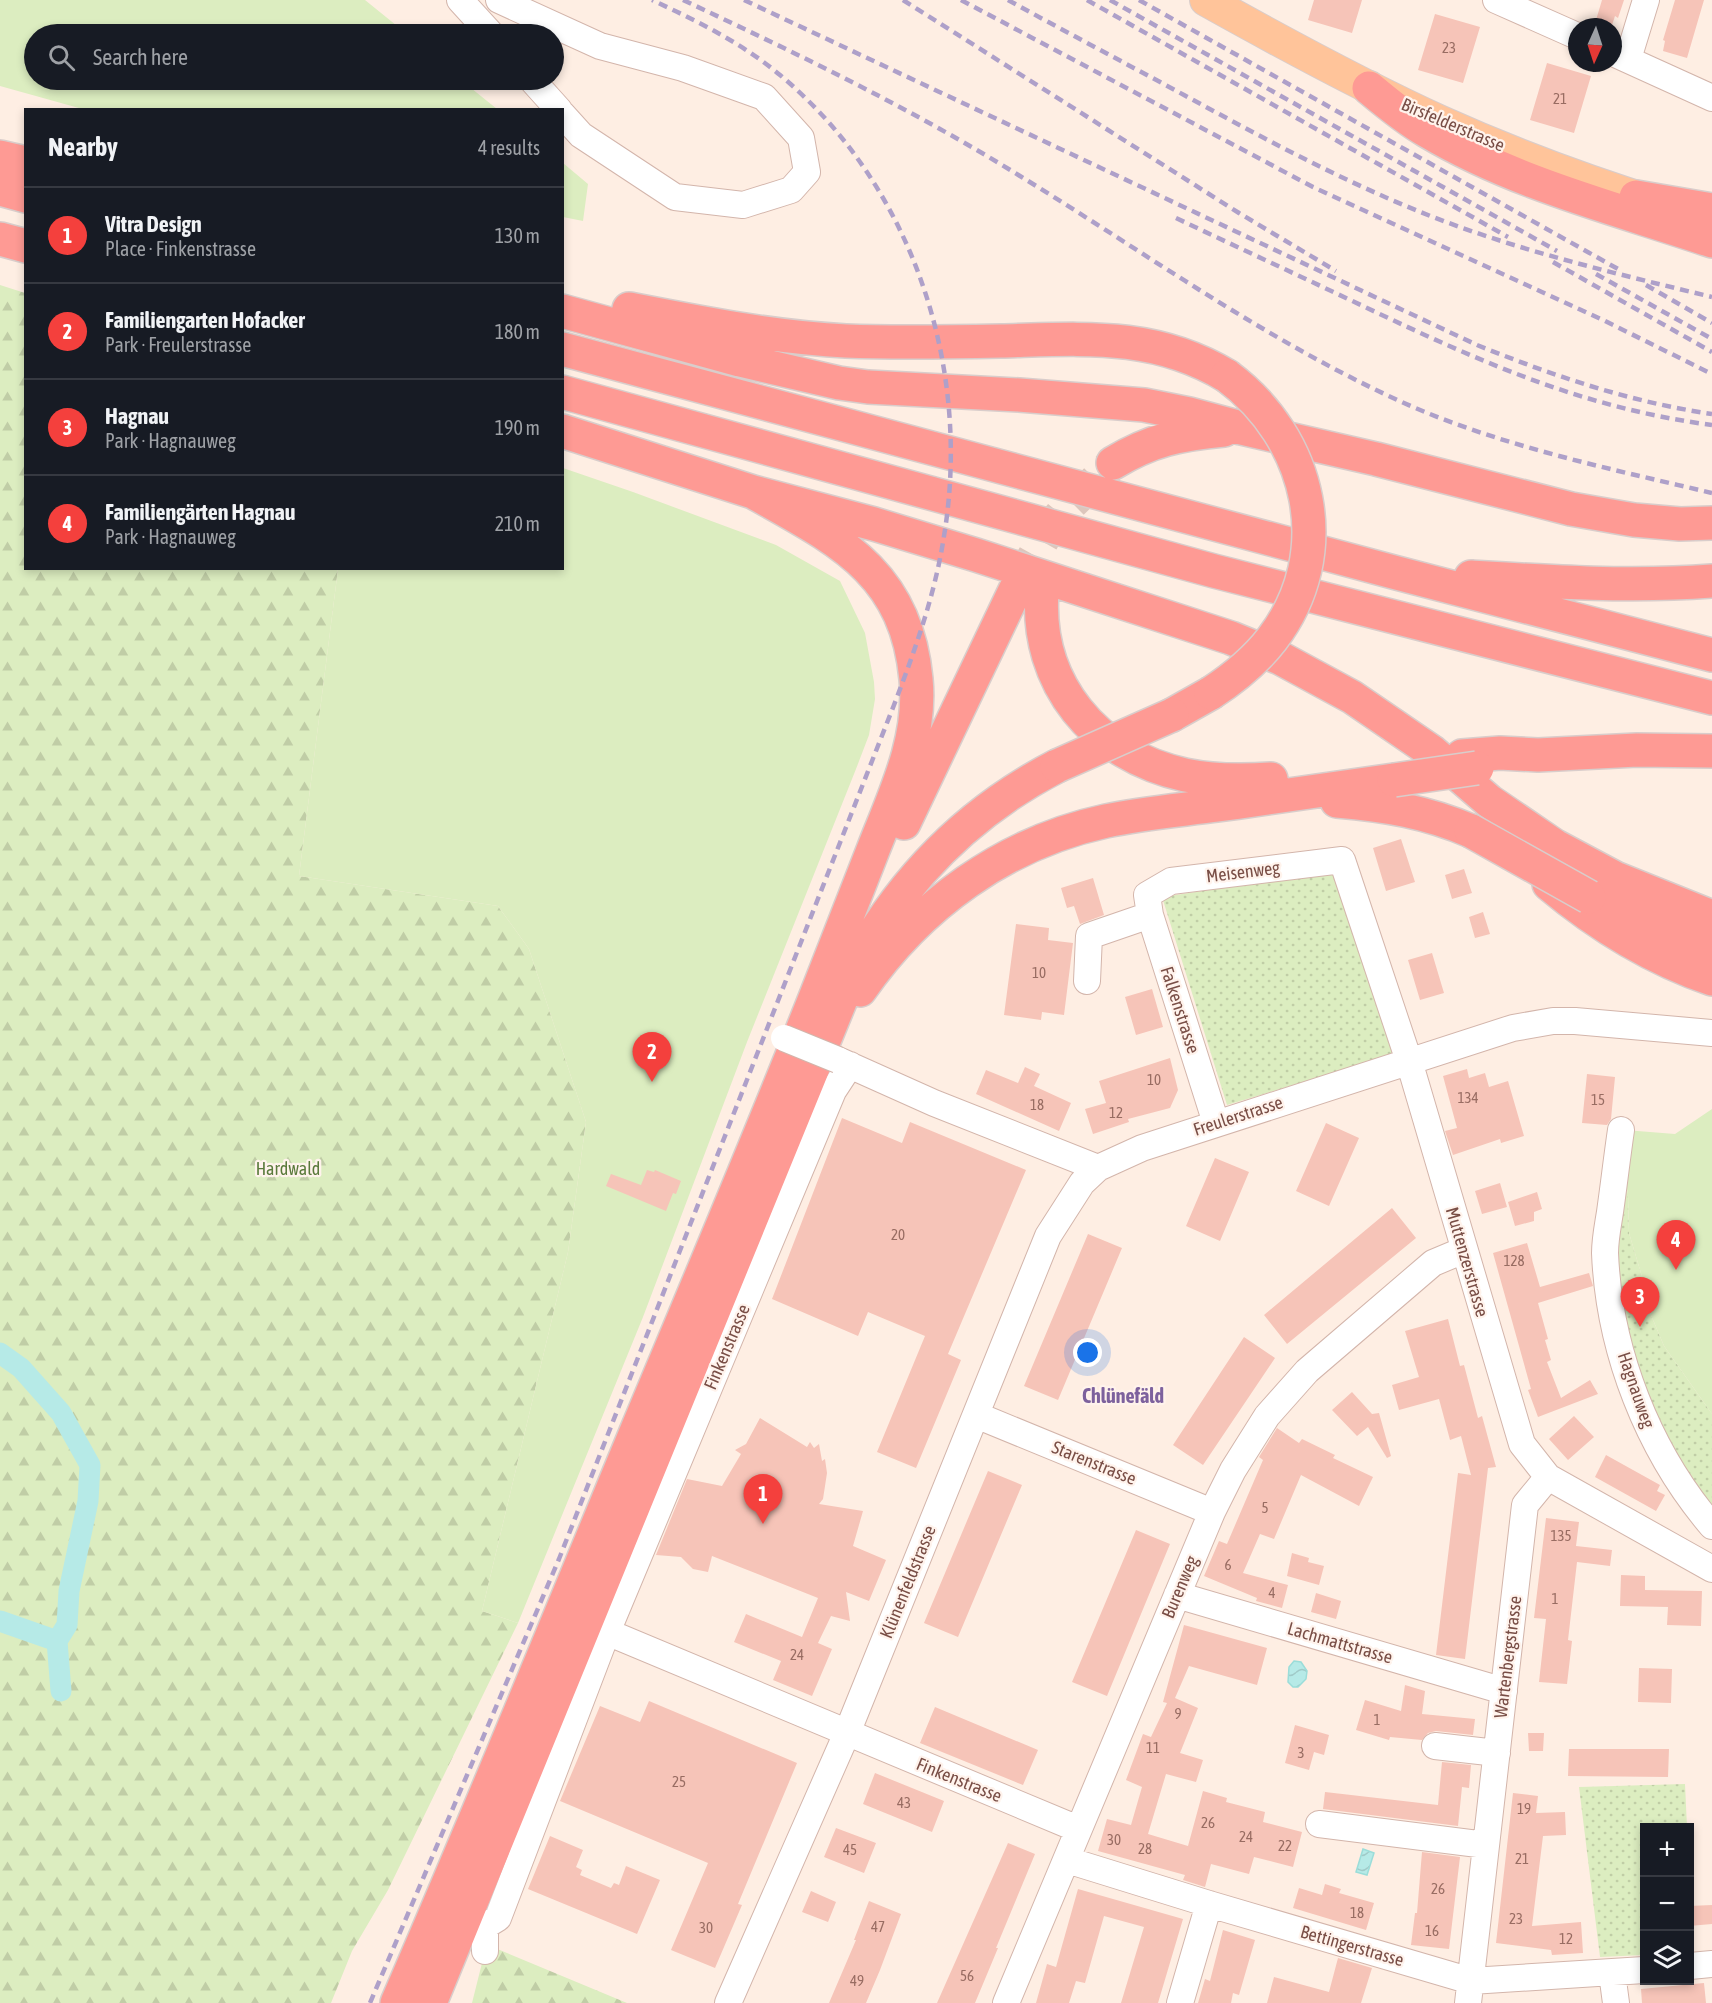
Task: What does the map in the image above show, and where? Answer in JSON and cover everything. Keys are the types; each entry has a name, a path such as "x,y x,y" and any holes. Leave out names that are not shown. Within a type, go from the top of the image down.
{"highway":[{"path":"1369,88 1425,130 1491,164 1564,194 1712,241"},
{"path":"0,157 24,163"},
{"path":"0,189 24,195"},
{"path":"1636,197 1712,210"},
{"path":"0,239 24,245"},
{"path":"407,2003 464,1881 845,988 878,925 912,880 938,852 969,823 1016,789 1057,766 1172,715 1211,693 1254,659 1280,628 1299,587 1304,573 1308,541 1308,511 1303,483 1286,441 1259,403 1227,376 1176,352 1130,342 1095,340 889,342 794,337 730,328 564,296"},
{"path":"564,312 740,360 839,383 868,387 1019,395 1144,405 1365,456 1571,510 1634,520 1696,524 1712,541"},
{"path":"564,350 1712,655"},
{"path":"564,393 1203,568 1712,698"},
{"path":"1113,463 1151,443 1176,436 1241,428"},
{"path":"564,432 753,492 874,524 976,555 1231,638 1305,670 1352,697 1431,751 1489,801 1555,846 1615,878 1712,917"},
{"path":"753,492 838,542 871,570 890,595 905,625 912,648 917,689 912,741 816,1058"},
{"path":"1397,573 1595,584 1655,585 1705,581"},
{"path":"816,1058 1030,587 1041,614 1043,635 1052,667 1061,687 1092,727 1120,749 1139,759 1184,775 1227,781 1393,773"},
{"path":"1377,714 1531,868 1578,908 1666,961 1712,979"},
{"path":"816,1058 848,1008 910,930 943,898 988,867 1035,843 1105,821 1276,797 1393,773 1470,762 1507,764 1538,755 1636,750 1712,751"},
{"path":"1276,797 1380,805 1426,814 1471,831 1629,917 1712,949"},
{"path":"396,2003 464,1881"},
{"path":"429,2003 464,1881"},
{"path":"439,2003 464,1881"}],"main road":[{"name":"Birsfelderstrasse","path":"1206,0 1369,88 1442,123 1574,175 1712,220"}],"street":[{"path":"460,0 482,24"},
{"path":"499,0 552,24"},
{"path":"1496,0 1568,32"},
{"path":"1622,52 1646,0"},
{"path":"564,30 600,46 683,68 764,97 801,138 807,172 790,190 743,205 675,197 581,135 564,116"},
{"path":"1622,57 1712,98"},
{"path":"541,90 556,108"},
{"name":"Meisenweg","path":"1087,981 1089,936 1148,905 1171,881 1342,860"},
{"name":"Muttenzerstrasse","path":"1342,860 1409,1061 1522,1444 1548,1477 1712,1569"},
{"name":"Falkenstrasse","path":"1148,905 1216,1123"},
{"name":"Freulerstrasse","path":"1098,1168 1142,1148 1216,1123 1513,1028 1553,1021 1598,1021 1712,1032"},
{"path":"816,1058 934,1102 1098,1168"},
{"name":"Finkenstrasse","path":"485,1951 485,1926 498,1918 607,1632 833,1091 816,1058"},
{"name":"Hagnauweg","path":"1621,1130 1605,1250 1610,1304 1628,1375 1655,1441 1686,1493 1712,1526"},
{"name":"Klünenfeldstrasse","path":"728,2003 848,1733 1048,1236 1082,1183 1098,1168"},
{"name":"Burenweg","path":"1006,2003 1212,1512 1233,1470 1267,1416 1307,1371 1434,1263 1464,1250"},
{"name":"Starenstrasse","path":"976,1415 1212,1512"},
{"name":"Wartenbergstrasse","path":"1470,1992 1526,1505 1548,1477"},
{"name":"Lachmattstrasse","path":"1177,1596 1504,1690"},
{"name":"Finkenstrasse","path":"607,1632 1078,1829"},
{"path":"1435,1746 1497,1753"},
{"path":"1319,1824 1486,1845"},
{"name":"Bettingerstrasse","path":"1066,1860 1209,1904 1470,1992 1640,1970"},
{"path":"1179,2003 1209,1904"},
{"path":"1694,1966 1712,1964"},
{"path":"1612,1973 1616,2003"}],"green space":[{"path":"0,0 365,0 395,24 24,24 24,90 473,90 496,108 79,108 0,86"},
{"path":"564,164 588,184 583,221 564,217"},
{"name":"Hardwald","path":"0,285 24,293 24,570 338,570 299,876 498,906 529,949 586,1122 568,1252 482,1611 518,1623 388,1890 352,1951 331,2003 0,2003"},
{"path":"564,468 776,545 840,581 865,633 875,699 869,735 747,1042 643,1317 518,1623 482,1611 568,1252 586,1122 529,949 498,906 299,876 338,570 564,570"},
{"path":"1335,871 1393,1055 1227,1105 1162,897"},
{"path":"1712,1109 1712,1414 1664,1346 1648,1308 1643,1280 1629,1233 1628,1194 1622,1162 1625,1130 1675,1134"},
{"path":"1622,1162 1628,1194 1629,1233 1643,1280 1648,1308 1664,1346 1712,1414 1712,1511 1685,1476 1656,1420 1628,1346 1614,1262"},
{"path":"1685,1784 1687,1823 1640,1823 1640,1955 1600,1957 1579,1787"},
{"path":"495,1948 627,2003 472,2003 485,1951"}],"water":[{"path":"1294,1661 1301,1662 1307,1671 1306,1679 1298,1687 1293,1687 1288,1682 1289,1667"},
{"path":"1363,1849 1374,1853 1367,1875 1356,1872"}],"building":[{"path":"1314,0 1362,0 1352,33 1308,20"},
{"path":"1602,0 1624,0 1618,18 1615,16 1614,18 1597,18"},
{"path":"1675,0 1704,0 1687,58 1663,51 1665,41 1663,40"},
{"path":"1435,14 1480,27 1463,83 1418,70"},
{"path":"1547,63 1568,69 1568,72 1591,76 1574,133 1530,120"},
{"path":"1401,839 1415,882 1386,891 1373,848"},
{"path":"1464,869 1472,893 1452,899 1445,875"},
{"path":"1093,878 1104,915 1080,924 1074,906 1067,908 1061,888"},
{"path":"1483,912 1490,934 1475,938 1469,917"},
{"path":"1016,924 1049,928 1048,940 1073,943 1064,1015 1042,1012 1041,1020 1004,1015"},
{"path":"1432,953 1444,993 1420,1000 1408,960"},
{"path":"1152,989 1163,1027 1136,1035 1125,997"},
{"path":"1170,1058 1178,1090 1170,1108 1128,1119 1129,1122 1093,1134 1085,1109 1106,1103 1099,1081"},
{"path":"1025,1067 1040,1074 1034,1086 1071,1103 1059,1131 976,1094 986,1070 1018,1083"},
{"path":"1467,1069 1469,1078 1485,1073 1489,1087 1508,1081 1524,1136 1501,1143 1500,1139 1453,1155 1445,1131 1457,1128 1443,1076"},
{"path":"1587,1074 1615,1077 1611,1119 1607,1125 1582,1123"},
{"path":"842,1118 902,1143 910,1122 1026,1170 948,1354 961,1360 916,1468 877,1452 925,1336 868,1312 858,1336 772,1299"},
{"path":"1326,1123 1359,1138 1329,1206 1296,1191"},
{"path":"1215,1158 1249,1172 1220,1241 1186,1226"},
{"path":"647,1170 654,1172 655,1170 681,1181 666,1211 606,1186 611,1174 641,1185"},
{"path":"1500,1183 1507,1207 1482,1214 1475,1191"},
{"path":"1537,1192 1542,1209 1534,1212 1534,1221 1515,1226 1508,1202"},
{"path":"1392,1208 1416,1238 1287,1344 1264,1315"},
{"path":"1088,1234 1122,1248 1058,1400 1024,1386"},
{"path":"1527,1243 1540,1287 1589,1273 1593,1286 1538,1303 1548,1339 1545,1340 1551,1360 1547,1362 1561,1398 1590,1380 1598,1394 1538,1417 1528,1390 1531,1389 1493,1253"},
{"path":"1448,1319 1460,1366 1464,1365 1478,1418 1482,1416 1496,1467 1488,1468 1465,1659 1436,1655 1458,1473 1471,1475 1461,1436 1450,1440 1439,1399 1399,1410 1392,1385 1419,1377 1405,1331"},
{"path":"1244,1337 1275,1358 1203,1465 1173,1445"},
{"path":"1352,1392 1372,1414 1379,1413 1391,1456 1387,1458 1368,1427 1357,1436 1332,1410"},
{"path":"1574,1416 1594,1437 1568,1460 1549,1439"},
{"path":"760,1418 807,1447 810,1442 814,1448 819,1444 827,1473 823,1499 819,1504 863,1511 853,1546 886,1560 869,1601 846,1592 850,1621 831,1616 818,1643 832,1649 812,1696 773,1680 781,1661 734,1642 746,1614 802,1637 818,1598 712,1556 708,1572 693,1569 681,1557 656,1555 687,1479 722,1486 741,1454 735,1450 746,1444"},
{"path":"1277,1428 1299,1443 1302,1439 1335,1455 1333,1458 1373,1477 1359,1506 1301,1475 1274,1539 1260,1534 1243,1573 1288,1585 1282,1608 1256,1601 1257,1598 1204,1576 1219,1541 1227,1544 1263,1460 1259,1457"},
{"path":"1606,1455 1660,1485 1657,1491 1665,1495 1656,1511 1595,1477"},
{"path":"988,1471 1022,1485 958,1637 924,1623"},
{"path":"1546,1518 1579,1522 1576,1546 1612,1550 1610,1566 1577,1562 1568,1640 1572,1641 1567,1684 1539,1682 1546,1619 1534,1618"},
{"path":"1136,1530 1170,1544 1107,1696 1072,1682"},
{"path":"1292,1553 1309,1558 1308,1562 1324,1566 1319,1585 1287,1576"},
{"path":"1621,1575 1645,1576 1645,1590 1702,1591 1701,1626 1667,1625 1668,1607 1620,1606"},
{"path":"1316,1593 1341,1601 1336,1619 1311,1612"},
{"path":"1184,1625 1267,1648 1257,1685 1189,1666 1175,1698 1198,1708 1180,1753 1203,1760 1196,1782 1166,1774 1148,1834 1188,1846 1203,1791 1227,1798 1226,1802 1265,1812 1263,1822 1302,1832 1293,1867 1254,1857 1249,1874 1211,1864 1205,1887 1183,1880 1185,1875 1098,1851 1107,1819 1131,1825 1142,1787 1126,1780 1143,1734 1151,1737 1167,1703 1163,1702"},
{"path":"1639,1668 1672,1669 1671,1703 1638,1702"},
{"path":"1405,1685 1425,1691 1422,1714 1475,1719 1473,1735 1436,1731 1428,1733 1422,1740 1390,1737 1389,1740 1356,1730 1365,1700 1401,1711"},
{"path":"649,1701 797,1763 738,1904 742,1905 715,1968 671,1950 708,1863 560,1801 600,1706 640,1722"},
{"path":"935,1707 1038,1750 1023,1785 920,1743"},
{"path":"1295,1725 1329,1735 1324,1755 1314,1752 1309,1770 1285,1763"},
{"path":"1528,1733 1544,1733 1543,1751 1529,1751"},
{"path":"1569,1749 1669,1749 1668,1777 1568,1776"},
{"path":"1442,1762 1471,1765 1469,1788 1462,1787 1458,1826 1323,1809 1325,1792 1438,1805"},
{"path":"875,1773 944,1801 932,1832 863,1804"},
{"path":"1513,1793 1538,1796 1536,1813 1565,1812 1566,1835 1543,1836 1532,1926 1581,1922 1583,1953 1552,1955 1551,1950 1496,1943"},
{"path":"836,1828 876,1843 864,1873 824,1857"},
{"path":"550,1836 583,1850 576,1867 582,1870 580,1875 611,1888 614,1883 619,1885 626,1866 660,1880 637,1934 528,1889"},
{"path":"1008,1843 1035,1854 975,2003 937,2003"},
{"path":"1422,1852 1460,1857 1449,1949 1411,1945 1415,1913 1417,1913"},
{"path":"1325,1884 1341,1889 1339,1893 1374,1903 1366,1930 1293,1908 1299,1888 1322,1895"},
{"path":"1078,1889 1183,1919 1158,2003 1121,2003 1144,1927 1104,1916 1085,1983 1076,1981 1069,2003 1036,2003 1047,1964 1056,1967"},
{"path":"811,1891 836,1902 828,1922 802,1912"},
{"path":"869,1901 901,1914 880,1970 866,2003 829,2003 856,1940 854,1940"},
{"path":"1712,1905 1712,1924 1694,1926 1694,1906"},
{"path":"1223,1930 1255,1940 1239,1995 1233,1993 1231,2003 1198,2003 1205,1979 1210,1981"},
{"path":"1338,1958 1372,1968 1361,2003 1267,2003 1274,1977 1329,1992"},
{"path":"1704,1983 1706,2003 1642,2003 1641,1989"}],"waterway":[{"path":"0,1353 21,1368 61,1413 90,1465 88,1501 69,1591 67,1625 57,1641"},
{"path":"0,1621 57,1641 61,1691"}],"tunnel":[{"path":"1018,584 1049,529 1062,513 1113,463"}],"railway":[{"path":"370,2003 559,1559 894,705 930,601 944,536 950,473 949,409 939,346 922,284 898,225 866,170 826,120 780,75 735,43 652,0"},
{"path":"683,0 812,62 979,151 1262,328 1361,383 1413,407 1523,446 1712,493"},
{"path":"744,0 1477,345 1593,387 1652,403 1712,414"},
{"path":"903,0 1239,213 1336,271"},
{"path":"961,0 1313,187 1603,320 1712,374"},
{"path":"1008,0 1275,144 1401,204 1467,230 1536,252 1712,297"},
{"path":"1087,0 1508,237"},
{"path":"1110,0 1557,251"},
{"path":"1139,0 1618,269"},
{"path":"1176,218 1492,364 1576,395 1665,417 1712,425"},
{"path":"1553,262 1712,352"},
{"path":"1596,274 1712,339"},
{"path":"1646,285 1712,323"}],"place":[{"name":"Familiengarten Hofacker","path":"652,1082"},
{"name":"Familiengärten Hagnau","path":"1676,1270"},
{"name":"Hagnau","path":"1640,1327"},
{"name":"Vitra Design","path":"763,1524"}],"district":[{"name":"Chlünefäld","path":"1123,1396"}]}
